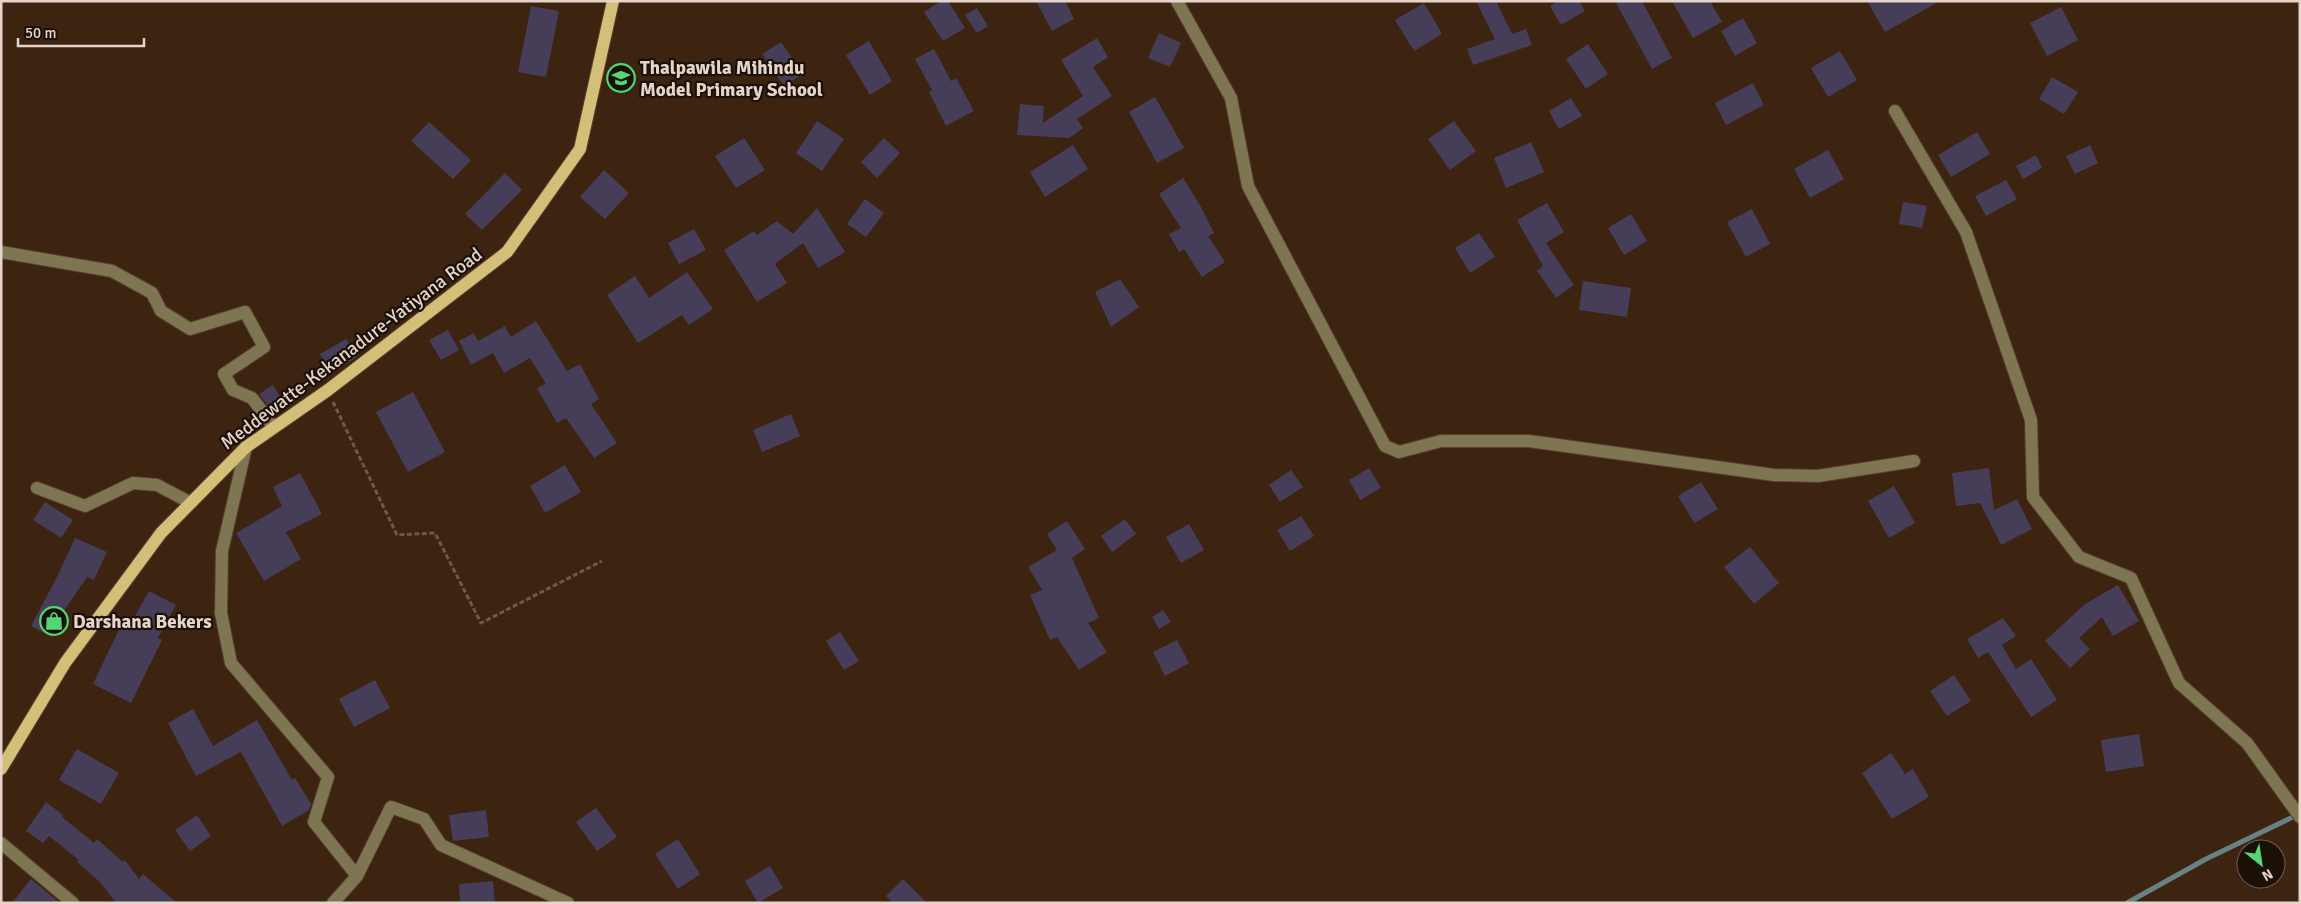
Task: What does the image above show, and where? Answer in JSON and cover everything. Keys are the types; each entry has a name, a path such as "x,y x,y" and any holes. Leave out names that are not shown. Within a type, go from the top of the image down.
{"main road":[{"name":"Meddewatte-Kekanadure-Yatiyana Road","path":"1,769 65,663 161,533 246,447 328,390 508,252 580,149 613,1"}],"street":[{"path":"1177,1 1231,98 1248,186 1385,446 1399,452 1441,441 1529,441 1774,475 1818,476 1914,461"},
{"path":"1896,111 1966,232 2031,420 2033,497 2079,557 2131,578 2179,683 2247,743 2300,817"},
{"path":"1,252 112,271 152,293 161,312 190,329 245,312 264,347 224,374 233,390 252,398 274,427"},
{"path":"246,447 222,551 221,613 231,663 328,777 314,822 357,876"},
{"path":"37,488 85,506 133,483 157,485 191,503"},
{"path":"333,903 357,876 391,807 424,819 441,846 568,903"},
{"path":"1,843 73,903"}],"path":[{"path":"328,390 397,535 435,533 481,623 602,561"}],"building":[{"path":"941,1 948,1 965,28 943,41 924,12"},
{"path":"1036,1 1065,1 1074,19 1052,31"},
{"path":"1476,1 1496,1 1512,34 1526,29 1532,45 1473,65 1467,49 1495,39"},
{"path":"1558,1 1579,1 1585,11 1561,25 1550,6"},
{"path":"1615,1 1642,1 1672,58 1652,69"},
{"path":"1672,1 1710,1 1722,22 1693,38"},
{"path":"1867,1 1940,1 1885,32"},
{"path":"1424,3 1442,34 1414,51 1395,20"},
{"path":"531,6 559,11 546,77 518,72"},
{"path":"2061,7 2078,40 2047,56 2030,23"},
{"path":"977,8 988,26 977,33 965,15"},
{"path":"1743,18 1757,43 1735,56 1721,31"},
{"path":"1159,33 1181,43 1170,67 1148,58"},
{"path":"1097,38 1108,57 1093,67 1112,96 1077,119 1083,128 1069,138 1017,135 1020,104 1044,106 1043,123 1083,96 1061,60"},
{"path":"869,41 892,81 870,95 846,55"},
{"path":"781,42 803,74 784,86 762,54"},
{"path":"1588,44 1608,74 1586,89 1566,59"},
{"path":"934,49 951,81 956,78 974,111 946,126 929,92 932,90 915,59"},
{"path":"1840,51 1857,80 1828,97 1811,68"},
{"path":"2052,77 2078,92 2064,114 2039,99"},
{"path":"1753,83 1764,105 1726,125 1715,103"},
{"path":"1155,97 1184,148 1157,163 1129,112"},
{"path":"1571,98 1582,116 1559,129 1549,111"},
{"path":"817,121 844,139 822,171 796,153"},
{"path":"1454,121 1476,151 1450,170 1428,139"},
{"path":"429,122 471,160 453,179 411,141"},
{"path":"1977,132 1990,154 1951,177 1938,155"},
{"path":"744,138 765,170 736,188 715,156"},
{"path":"884,138 900,153 877,178 861,162"},
{"path":"1531,142 1544,172 1506,188 1494,158"},
{"path":"1073,145 1088,169 1045,197 1030,172"},
{"path":"2090,145 2098,163 2075,174 2066,156"},
{"path":"1828,150 1844,179 1810,198 1794,169"},
{"path":"2036,155 2042,168 2023,179 2016,166"},
{"path":"604,170 629,193 605,219 580,197"},
{"path":"505,173 522,190 482,230 465,214"},
{"path":"1183,178 1214,233 1208,236 1225,262 1202,277 1184,249 1179,252 1169,234 1181,228 1159,194"},
{"path":"2006,180 2017,199 1986,216 1975,196"},
{"path":"865,199 884,213 866,237 847,224"},
{"path":"1903,202 1927,206 1922,228 1899,224"},
{"path":"1547,203 1564,232 1546,243 1574,285 1556,298 1537,271 1543,266 1517,220"},
{"path":"817,208 845,252 818,268 803,243 775,264 787,283 757,302 724,250 754,231 757,235 777,221 793,234"},
{"path":"1752,209 1770,244 1746,257 1727,222"},
{"path":"1631,214 1647,241 1624,255 1608,228"},
{"path":"694,229 706,250 679,264 668,243"},
{"path":"1479,233 1495,257 1470,273 1455,248"},
{"path":"687,272 713,309 689,325 682,315 638,343 607,295 635,276 649,298"},
{"path":"1120,279 1139,307 1111,327 1095,292"},
{"path":"1583,281 1631,288 1627,317 1579,310"},
{"path":"536,321 567,371 580,364 599,399 591,404 617,443 594,458 566,418 557,423 537,388 546,384 530,358 504,373 493,353 471,365 459,341 474,333 478,341 505,326 511,337"},
{"path":"448,330 459,350 441,360 429,340"},
{"path":"346,339 357,357 331,373 320,354"},
{"path":"273,385 282,400 270,408 259,394"},
{"path":"413,392 445,452 408,472 376,412"},
{"path":"791,414 800,436 762,452 753,430"},
{"path":"565,465 581,492 545,513 530,486"},
{"path":"1369,468 1381,488 1360,500 1349,480"},
{"path":"1989,468 1994,510 2017,499 2032,529 2001,545 1980,503 1956,506 1952,473"},
{"path":"1291,470 1303,487 1280,502 1269,485"},
{"path":"300,473 322,514 286,532 301,559 264,581 236,533 282,506 273,487"},
{"path":"1701,482 1718,509 1694,523 1678,496"},
{"path":"1894,486 1915,523 1889,538 1868,501"},
{"path":"45,502 73,520 61,538 33,520"},
{"path":"1301,516 1314,536 1290,551 1277,530"},
{"path":"1125,519 1136,534 1112,552 1101,536"},
{"path":"1067,521 1085,549 1072,558 1099,618 1088,623 1107,652 1079,670 1057,637 1050,640 1030,595 1042,590 1028,567 1057,550 1047,534"},
{"path":"1189,524 1204,550 1181,563 1166,537"},
{"path":"75,538 107,552 94,580 87,577 63,612 65,613 52,637 31,626"},
{"path":"1750,547 1779,583 1754,604 1724,567"},
{"path":"2118,585 2139,621 2113,636 2102,617 2079,638 2090,649 2070,668 2045,641 2085,604"},
{"path":"149,591 176,605 158,638 162,640 131,703 93,684 123,621 130,625"},
{"path":"1163,610 1171,622 1159,629 1152,617"},
{"path":"2003,618 2016,636 2002,645 2016,669 2031,659 2057,700 2031,717 1988,652 1978,658 1967,639"},
{"path":"840,632 859,661 844,670 826,641"},
{"path":"1177,640 1189,663 1165,676 1153,652"},
{"path":"1954,675 1971,701 1947,716 1930,691"},
{"path":"375,680 390,708 354,727 339,699"},
{"path":"193,709 213,746 257,720 292,780 295,778 311,804 309,810 282,826 241,752 196,776 168,723"},
{"path":"2139,734 2144,766 2106,772 2101,740"},
{"path":"77,749 119,773 101,804 59,780"},
{"path":"1891,753 1905,774 1913,769 1929,797 1892,819 1862,773"},
{"path":"46,802 94,843 97,839 123,862 125,860 139,879 143,874 177,903 116,903 101,883 77,862 79,860 49,836 43,843 26,831"},
{"path":"596,808 617,837 597,851 576,822"},
{"path":"486,810 489,837 453,841 449,815"},
{"path":"197,815 211,836 190,851 175,830"},
{"path":"678,839 700,874 678,889 655,854"},
{"path":"770,866 783,888 758,903 745,881"},
{"path":"31,879 60,903 12,903"},
{"path":"903,879 927,903 893,903 886,896"},
{"path":"493,881 495,903 460,903 459,884"}],"waterway":[{"path":"2127,903 2206,859 2297,815"}],"place":[{"name":"Thalpawila Mihindu Model Primary School","path":"621,78"},
{"name":"Darshana Bekers","path":"54,621"}]}
